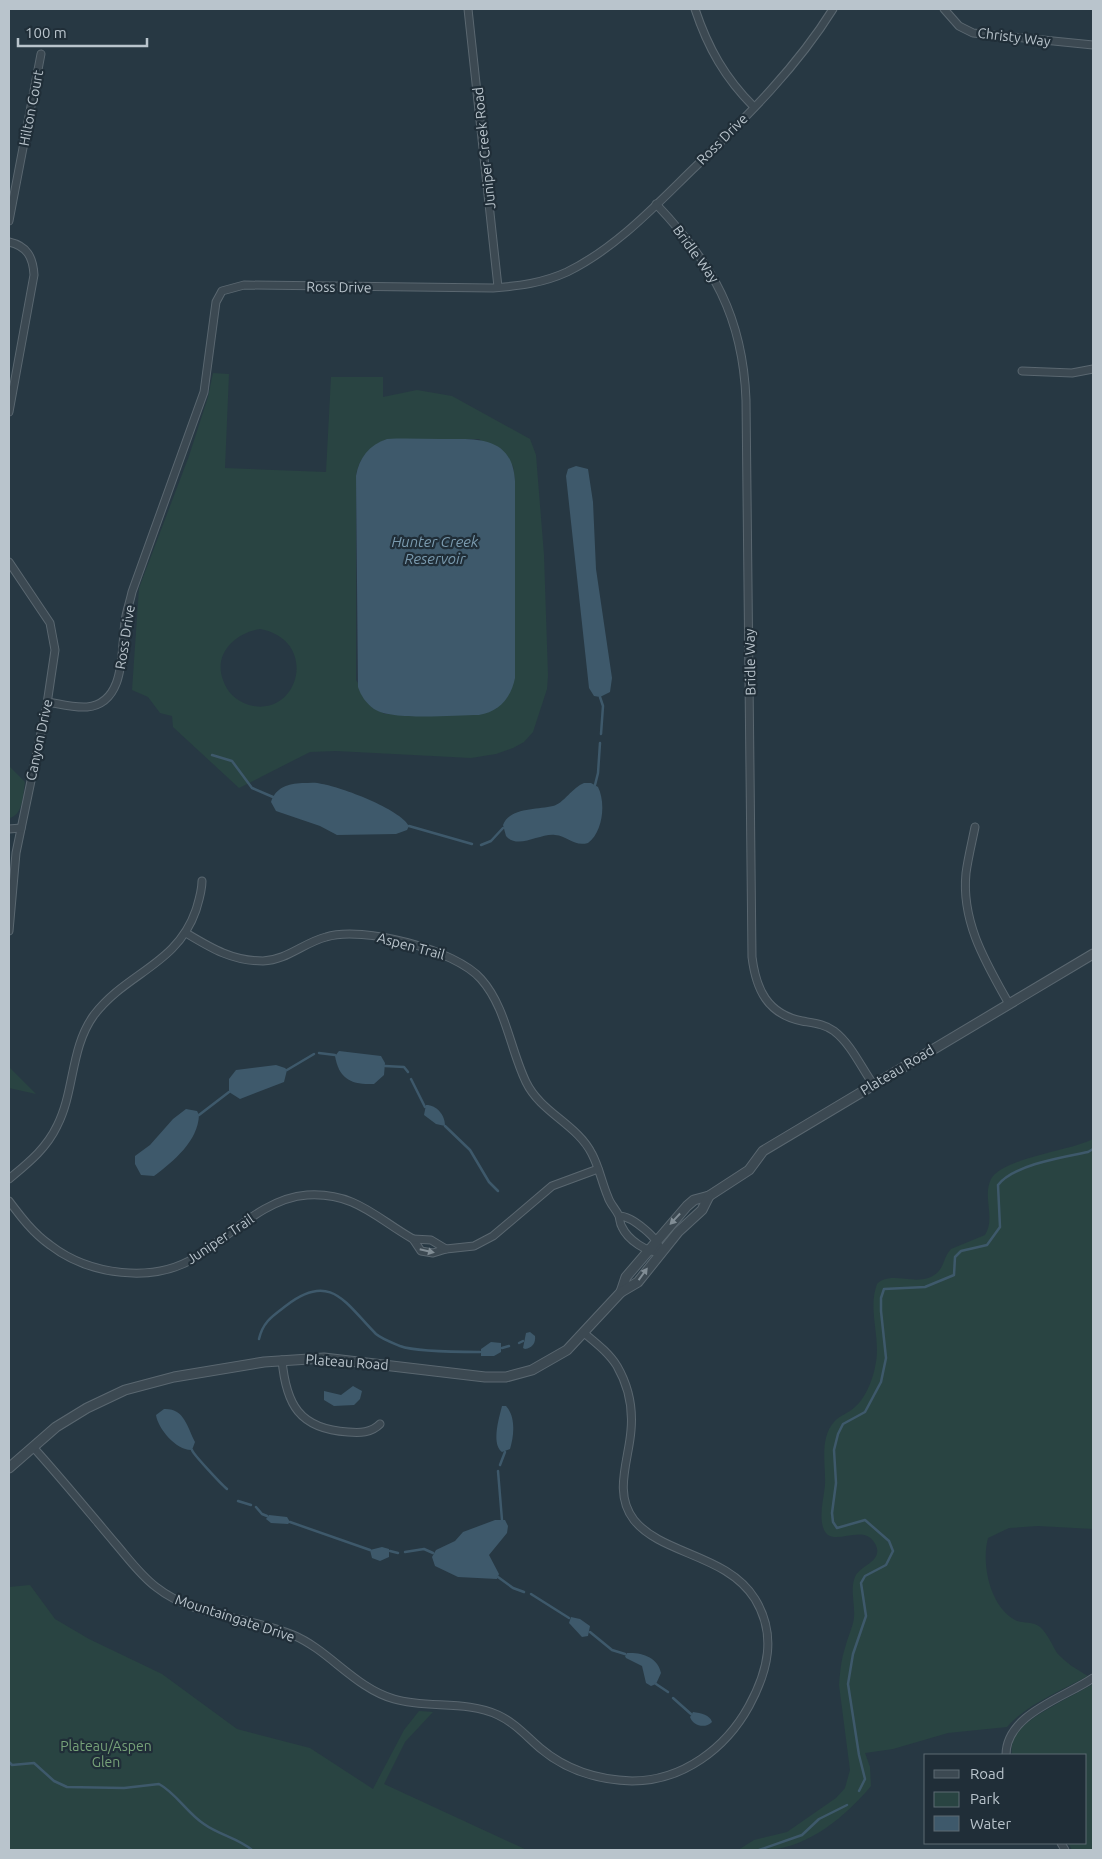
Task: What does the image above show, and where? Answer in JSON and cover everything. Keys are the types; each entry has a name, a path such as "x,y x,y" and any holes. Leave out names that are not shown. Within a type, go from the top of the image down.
{"street":[{"name":"Juniper Creek Road","path":"468,9 498,287"},
{"path":"695,9 718,63 733,86 754,108"},
{"name":"Ross Drive","path":"48,702 76,706 97,705 105,700 116,684 125,622 132,592 204,392 214,311 222,291 244,285 498,287 534,283 551,278 583,263 617,239 656,204 793,67 833,9"},
{"name":"Christy Way","path":"944,9 959,26 973,33 1093,45"},
{"name":"Hilton Court","path":"9,221 41,54"},
{"name":"Bridle Way","path":"656,204 690,241 716,280 736,329 743,367 746,400 749,587 752,957 756,982 765,1000 780,1013 833,1030 847,1046 873,1084"},
{"path":"9,242 18,245 30,254 34,266 33,283 9,412"},
{"path":"1022,371 1060,373 1093,369"},
{"name":"Canyon Drive","path":"9,562 43,611 52,630 54,660 48,702 21,828 15,865 9,931"},
{"path":"974,827 966,874 967,910 978,946 1009,1004"},
{"path":"9,829 21,828"},
{"path":"9,1179 38,1154 58,1125 65,1106 80,1041 96,1013 120,989 171,952 186,933 200,898 202,881"},
{"name":"Aspen Trail","path":"186,933 220,953 252,960 276,959 325,937 344,934 376,937 433,950 456,959 474,971 489,988 521,1072 534,1094 550,1113 578,1135 591,1152 608,1197 619,1216 622,1229 647,1250"},
{"name":"Plateau Road","path":"621,1292 626,1277 647,1250 687,1206 701,1197 708,1196 749,1170 763,1151 778,1140 1093,954"},
{"name":"Juniper Trail","path":"413,1239 417,1248 427,1252 439,1252 484,1242 552,1186 598,1168"},
{"name":"Juniper Trail","path":"9,1201 30,1228 58,1251 95,1268 123,1272 156,1271 188,1262 264,1210 284,1200 307,1195 336,1197 361,1204 413,1239 431,1240 446,1249"},
{"name":"Plateau Road","path":"9,1468 73,1416 125,1390 167,1378 282,1360 343,1359 478,1376 506,1377 532,1370 552,1361 584,1333 621,1292 638,1282 661,1252 702,1210 708,1196"},
{"path":"619,1216 629,1218 657,1239 661,1252 647,1250"},
{"name":"Mountaingate Drive","path":"33,1447 144,1576 155,1587 178,1601 300,1638 387,1697 408,1702 472,1708 492,1712 512,1723 554,1758 584,1772 614,1780 652,1779 678,1771 701,1760 724,1742 733,1731 754,1697 766,1672 769,1654 767,1631 756,1601 735,1577 718,1566 652,1535 633,1519 625,1503 623,1487 631,1430 629,1396 616,1364 584,1333"},
{"path":"282,1360 288,1395 295,1409 306,1420 322,1428 349,1433 371,1431 380,1424"},
{"path":"1006,1754 1009,1737 1019,1722 1093,1678"}],"green space":[{"path":"213,373 229,374 225,468 326,472 331,377 383,377 383,397 417,390 452,396 530,439 536,455 544,555 548,675 547,689 533,732 524,742 496,754 471,758 336,751 310,752 239,788 173,727 172,716 160,713 148,697 132,690 139,588 189,456 208,397","holes":["387,439 479,439 513,466 515,481 497,708 479,715 385,714 373,708 356,680 356,476 357,469 366,453 375,445","260,629 279,636 291,647 296,662 296,676 290,690 280,701 266,706 249,705 233,696 223,680 221,670 221,661 229,646 243,635"]},
{"path":"9,766 25,782 20,809 14,816 9,818"},
{"path":"9,1067 36,1094 9,1088"},
{"path":"1093,1139 1093,1529 1038,1526 1009,1528 988,1538 986,1548 989,1584 999,1605 1006,1614 1015,1620 1040,1627 1060,1657 1088,1676 1024,1711 1007,1727 948,1733 893,1749 865,1753 870,1767 871,1786 838,1819 812,1836 784,1848 738,1850 754,1840 787,1832 836,1798 845,1788 850,1770 839,1685 840,1671 854,1617 853,1582 860,1570 874,1560 877,1550 874,1542 868,1536 837,1537 830,1536 825,1532 822,1523 825,1485 824,1452 829,1429 836,1420 859,1403 868,1389 872,1377 877,1357 873,1304 877,1284 890,1278 914,1280 930,1277 939,1271 951,1249 985,1235 989,1221 989,1186 991,1179 998,1172 1022,1160"},
{"name":"Plateau/Aspen Glen","path":"30,1585 55,1619 89,1639 162,1674 237,1729 310,1748 373,1789 404,1730 419,1711 433,1712 405,1742 384,1784 527,1850 9,1850 9,1587"},
{"path":"1093,1684 1093,1850 1072,1850 1069,1844 1087,1844 1087,1754 1012,1754 1014,1738 1022,1727 1052,1707"}],"water":[{"name":"Hunter Creek Reservoir","path":"387,439 479,440 499,447 507,455 512,466 515,481 515,678 507,698 492,711 479,715 394,715 374,709 362,696 358,687 356,476 357,469 366,453 375,445"},
{"path":"576,466 588,469 593,502 596,569 612,678 610,692 600,697 594,696 589,688 566,476 568,469"},
{"path":"320,783 356,794 383,806 403,819 409,826 407,830 396,834 337,835 320,826 276,811 271,802 276,793 287,785"},
{"path":"584,783 591,783 598,787 602,801 600,825 588,843 579,844 555,835 523,841 511,840 506,836 503,825 512,815 525,810 557,805"},
{"path":"339,1051 381,1056 385,1063 384,1075 374,1084 353,1082 347,1079 337,1064 335,1056"},
{"path":"276,1065 287,1070 284,1082 240,1099 229,1092 229,1079 236,1070"},
{"path":"426,1105 430,1105 440,1111 444,1118 445,1126 436,1124 424,1115"},
{"path":"186,1109 197,1111 199,1115 198,1124 190,1142 177,1157 154,1176 141,1175 135,1164 135,1156 150,1145 173,1119"},
{"path":"530,1332 535,1336 535,1341 532,1346 525,1349 523,1348 526,1333"},
{"path":"491,1342 501,1343 501,1352 494,1356 481,1356 481,1349"},
{"path":"353,1386 362,1391 360,1399 354,1405 334,1406 324,1400 324,1391 341,1395"},
{"path":"502,1406 506,1406 509,1410 513,1427 510,1449 502,1452 496,1437"},
{"path":"164,1409 176,1411 184,1419 195,1442 192,1450 180,1447 160,1427 156,1415"},
{"path":"269,1515 287,1517 290,1522 288,1524 271,1523 266,1519"},
{"path":"495,1520 505,1520 508,1526 507,1533 489,1555 499,1574 497,1579 458,1577 435,1566 432,1557 436,1550 455,1541 463,1532"},
{"path":"382,1547 389,1549 389,1557 380,1561 372,1558 370,1550"},
{"path":"571,1617 580,1619 590,1626 588,1636 582,1637 569,1623"},
{"path":"627,1653 638,1653 653,1659 661,1673 656,1684 651,1686 646,1683 642,1666 626,1658"},
{"path":"693,1712 707,1716 712,1722 699,1726 690,1717"}],"waterway":[{"path":"600,697 603,706 601,734"},
{"path":"595,785 598,773 600,743"},
{"path":"212,755 232,761 252,788 273,797"},
{"path":"409,826 472,844"},
{"path":"481,845 491,841 503,828"},
{"path":"319,1053 335,1055"},
{"path":"287,1070 314,1054"},
{"path":"385,1066 404,1067 408,1072"},
{"path":"411,1079 425,1107"},
{"path":"199,1115 229,1092"},
{"path":"445,1126 470,1150 489,1182 498,1191"},
{"path":"859,1791 865,1779 859,1755 848,1684 853,1654 866,1616 861,1583 865,1576 886,1565 893,1551 889,1541 865,1520 837,1528 833,1522 832,1513 836,1483 834,1450 843,1424 865,1412 881,1382 886,1358 881,1311 881,1298 884,1289 925,1287 954,1275 955,1257 961,1251 987,1245 1000,1227 998,1185 1005,1178 1026,1167 1052,1159 1088,1152 1093,1149"},
{"path":"259,1339 266,1323 273,1315 287,1305 302,1295 315,1291 327,1291 346,1303 376,1334 400,1346 427,1351 480,1352"},
{"path":"519,1343 523,1341"},
{"path":"502,1348 509,1346"},
{"path":"192,1450 227,1489"},
{"path":"500,1465 505,1452"},
{"path":"498,1471 502,1520"},
{"path":"238,1501 251,1505"},
{"path":"256,1507 262,1514 267,1516"},
{"path":"290,1522 370,1550"},
{"path":"405,1552 424,1549 433,1553"},
{"path":"390,1551 398,1553"},
{"path":"498,1577 513,1588 524,1592"},
{"path":"531,1594 569,1618"},
{"path":"590,1632 612,1650 625,1654"},
{"path":"656,1684 668,1692"},
{"path":"673,1698 691,1714"},
{"path":"9,1762 12,1765 34,1763 54,1781 67,1787 124,1788 159,1784 204,1824 241,1842 252,1850"},
{"path":"759,1850 802,1835 819,1819 847,1805"}]}
